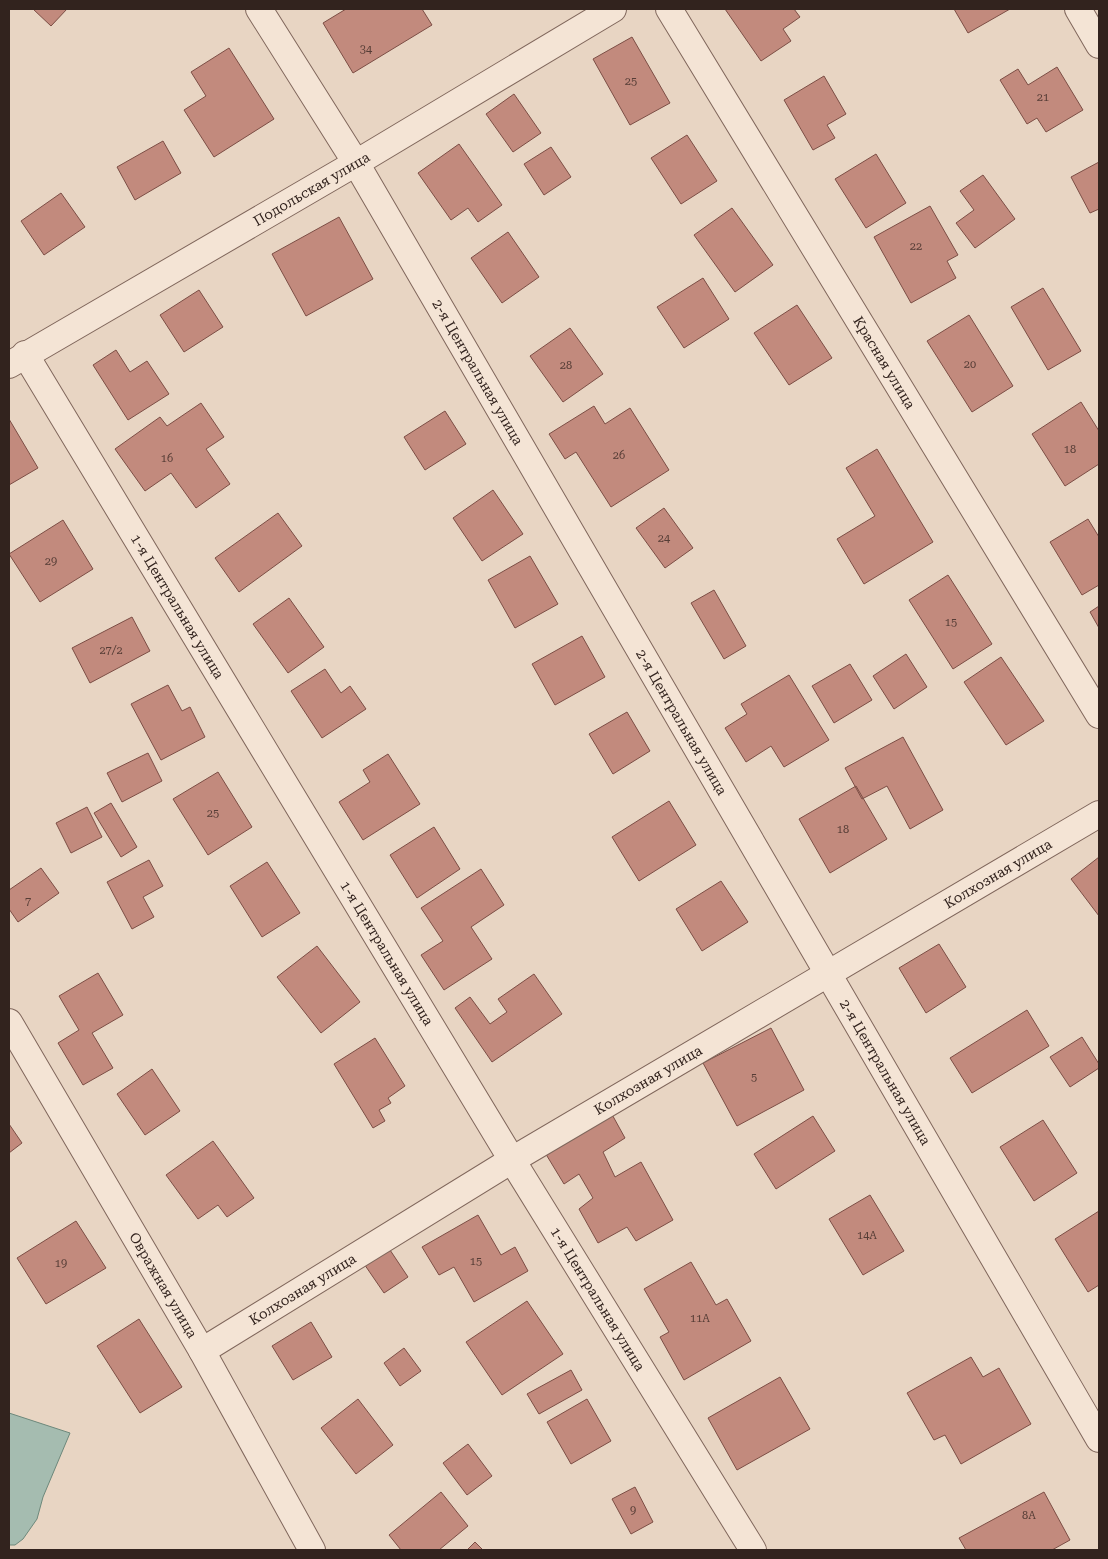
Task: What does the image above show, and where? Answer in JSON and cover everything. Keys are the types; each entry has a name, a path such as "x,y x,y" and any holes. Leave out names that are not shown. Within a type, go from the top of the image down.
{"street":[{"name":"2-я Центральная улица","path":"259,9 356,163 1099,1438"},
{"name":"Подольская улица","path":"17,360 356,163 613,9"},
{"name":"Красная улица","path":"669,9 1099,715"},
{"path":"1078,9 1099,44"},
{"name":"1-я Центральная улица","path":"17,360 753,1550"},
{"name":"Колхозная улица","path":"202,1351 512,1160 1099,814"},
{"name":"Овражная улица","path":"9,1022 202,1351 312,1550"}],"shaded area":[{"path":"9,1413 70,1433 43,1497 37,1519 23,1539 15,1545 9,1545"}],"building":[{"path":"33,9 67,9 51,26"},
{"path":"346,9 422,9 432,25 353,73 323,23"},
{"path":"725,9 794,9 800,17 783,29 791,41 761,61"},
{"path":"954,9 1010,9 968,33"},
{"path":"632,37 670,103 630,125 593,59"},
{"path":"229,48 274,119 214,157 184,110 206,96 191,72"},
{"path":"1057,67 1083,110 1046,132 1037,118 1027,124 1000,80 1018,69 1028,85"},
{"path":"824,76 846,114 827,125 835,138 813,150 784,100"},
{"path":"514,94 541,133 513,152 486,114"},
{"path":"687,135 717,181 681,204 651,158"},
{"path":"163,141 181,173 135,200 117,167"},
{"path":"459,144 502,205 478,222 468,208 451,220 418,173"},
{"path":"551,147 571,177 544,195 524,164"},
{"path":"876,154 906,203 866,228 835,179"},
{"path":"1099,162 1099,209 1090,213 1071,177"},
{"path":"983,175 1015,219 975,248 956,223 974,210 960,191"},
{"path":"61,193 85,227 44,255 21,221"},
{"path":"930,206 958,255 947,261 956,278 911,303 874,237"},
{"path":"732,208 773,265 735,292 694,235"},
{"path":"339,217 373,279 306,316 272,254"},
{"path":"508,232 539,277 502,303 471,258"},
{"path":"703,278 729,319 684,348 657,307"},
{"path":"1043,288 1081,351 1048,370 1011,307"},
{"path":"199,290 223,327 184,352 160,315"},
{"path":"797,305 832,358 789,385 754,333"},
{"path":"969,315 1013,386 972,412 927,341"},
{"path":"570,328 603,374 563,402 530,356"},
{"path":"116,350 130,372 147,361 169,394 128,420 93,365"},
{"path":"1081,402 1099,431 1099,464 1065,486 1032,434"},
{"path":"201,403 224,437 206,449 230,484 196,508 171,473 145,491 115,449 160,417 167,426"},
{"path":"594,406 605,424 630,408 669,470 611,507 576,452 565,459 549,434"},
{"path":"445,411 466,444 425,470 404,437"},
{"path":"9,419 38,468 9,485"},
{"path":"877,449 933,542 864,584 837,539 875,516 846,468"},
{"path":"493,490 523,534 482,561 453,518"},
{"path":"664,508 693,548 665,568 636,528"},
{"path":"278,513 302,546 239,592 215,558"},
{"path":"1088,519 1099,537 1099,585 1082,595 1050,542"},
{"path":"63,520 93,569 40,602 9,554"},
{"path":"530,556 558,604 515,628 488,580"},
{"path":"948,575 992,644 953,669 909,600"},
{"path":"714,590 746,646 724,659 691,603"},
{"path":"289,598 324,647 288,673 253,624"},
{"path":"1099,606 1099,628 1090,612"},
{"path":"132,617 150,651 90,683 72,648"},
{"path":"582,636 605,677 555,705 532,664"},
{"path":"906,654 927,687 894,709 873,676"},
{"path":"1001,657 1044,721 1006,745 964,682"},
{"path":"850,664 872,700 834,723 812,686"},
{"path":"325,669 341,693 350,686 366,709 322,738 291,691"},
{"path":"789,675 829,740 784,767 771,746 746,762 725,728 747,714 741,704"},
{"path":"168,685 182,711 190,707 205,737 161,760 131,704"},
{"path":"627,712 650,751 613,774 589,734"},
{"path":"903,737 943,810 910,829 887,786 862,799 845,768"},
{"path":"148,753 162,781 122,802 107,773"},
{"path":"388,754 420,804 363,840 339,802 370,782 363,770"},
{"path":"218,772 252,827 208,855 173,799"},
{"path":"856,786 887,839 830,873 799,819"},
{"path":"669,801 696,845 639,881 612,837"},
{"path":"111,803 137,847 121,857 94,813"},
{"path":"87,807 102,837 71,853 56,823"},
{"path":"434,827 460,869 417,898 390,855"},
{"path":"1099,857 1099,916 1071,879"},
{"path":"149,860 163,886 143,897 154,917 132,929 107,882"},
{"path":"267,862 300,913 262,937 230,886"},
{"path":"41,868 59,893 18,922 9,909 9,890"},
{"path":"481,869 504,905 471,927 492,959 444,990 421,955 443,941 421,908"},
{"path":"721,881 748,922 702,951 676,909"},
{"path":"939,944 966,987 926,1013 899,968"},
{"path":"317,946 360,1002 321,1033 277,977"},
{"path":"98,973 123,1015 92,1033 113,1068 83,1085 58,1043 79,1030 59,996"},
{"path":"534,974 562,1014 492,1062 455,1008 470,997 490,1024 507,1012 498,999"},
{"path":"1027,1010 1049,1046 972,1093 950,1058"},
{"path":"771,1028 804,1090 737,1126 703,1063"},
{"path":"1082,1037 1099,1064 1099,1068 1070,1087 1050,1057"},
{"path":"375,1038 405,1086 388,1098 391,1103 379,1110 385,1121 373,1128 334,1064"},
{"path":"152,1069 180,1111 145,1135 117,1094"},
{"path":"609,1109 625,1138 603,1152 615,1177 641,1162 673,1220 636,1241 627,1227 598,1243 579,1209 593,1198 579,1174 564,1184 544,1151"},
{"path":"813,1116 835,1151 776,1189 754,1154"},
{"path":"1043,1120 1077,1173 1034,1201 1000,1147"},
{"path":"9,1124 22,1143 9,1153"},
{"path":"213,1141 254,1198 227,1217 218,1205 198,1219 166,1175"},
{"path":"870,1195 904,1251 863,1275 829,1219"},
{"path":"1099,1211 1099,1285 1088,1292 1055,1239"},
{"path":"478,1215 501,1255 515,1247 528,1271 474,1302 454,1267 439,1275 422,1247"},
{"path":"76,1221 106,1268 46,1304 17,1258"},
{"path":"384,1241 408,1277 384,1293 360,1258"},
{"path":"691,1262 716,1305 727,1299 751,1341 684,1380 660,1337 669,1332 644,1289"},
{"path":"527,1301 563,1354 502,1395 466,1342"},
{"path":"139,1319 182,1387 140,1413 97,1346"},
{"path":"311,1322 332,1357 293,1380 272,1346"},
{"path":"404,1348 421,1371 400,1386 384,1363"},
{"path":"971,1357 983,1377 999,1368 1031,1424 961,1464 945,1435 934,1440 907,1393"},
{"path":"571,1370 582,1390 539,1414 527,1394"},
{"path":"780,1377 810,1429 737,1470 708,1418"},
{"path":"358,1399 393,1445 356,1474 321,1428"},
{"path":"587,1399 611,1441 571,1464 547,1422"},
{"path":"468,1444 492,1476 467,1495 443,1463"},
{"path":"635,1487 653,1522 631,1534 612,1499"},
{"path":"441,1492 468,1526 439,1550 401,1550 389,1535"},
{"path":"1044,1492 1070,1540 1052,1550 966,1550 959,1538"},
{"path":"475,1542 483,1550 467,1550"}]}
